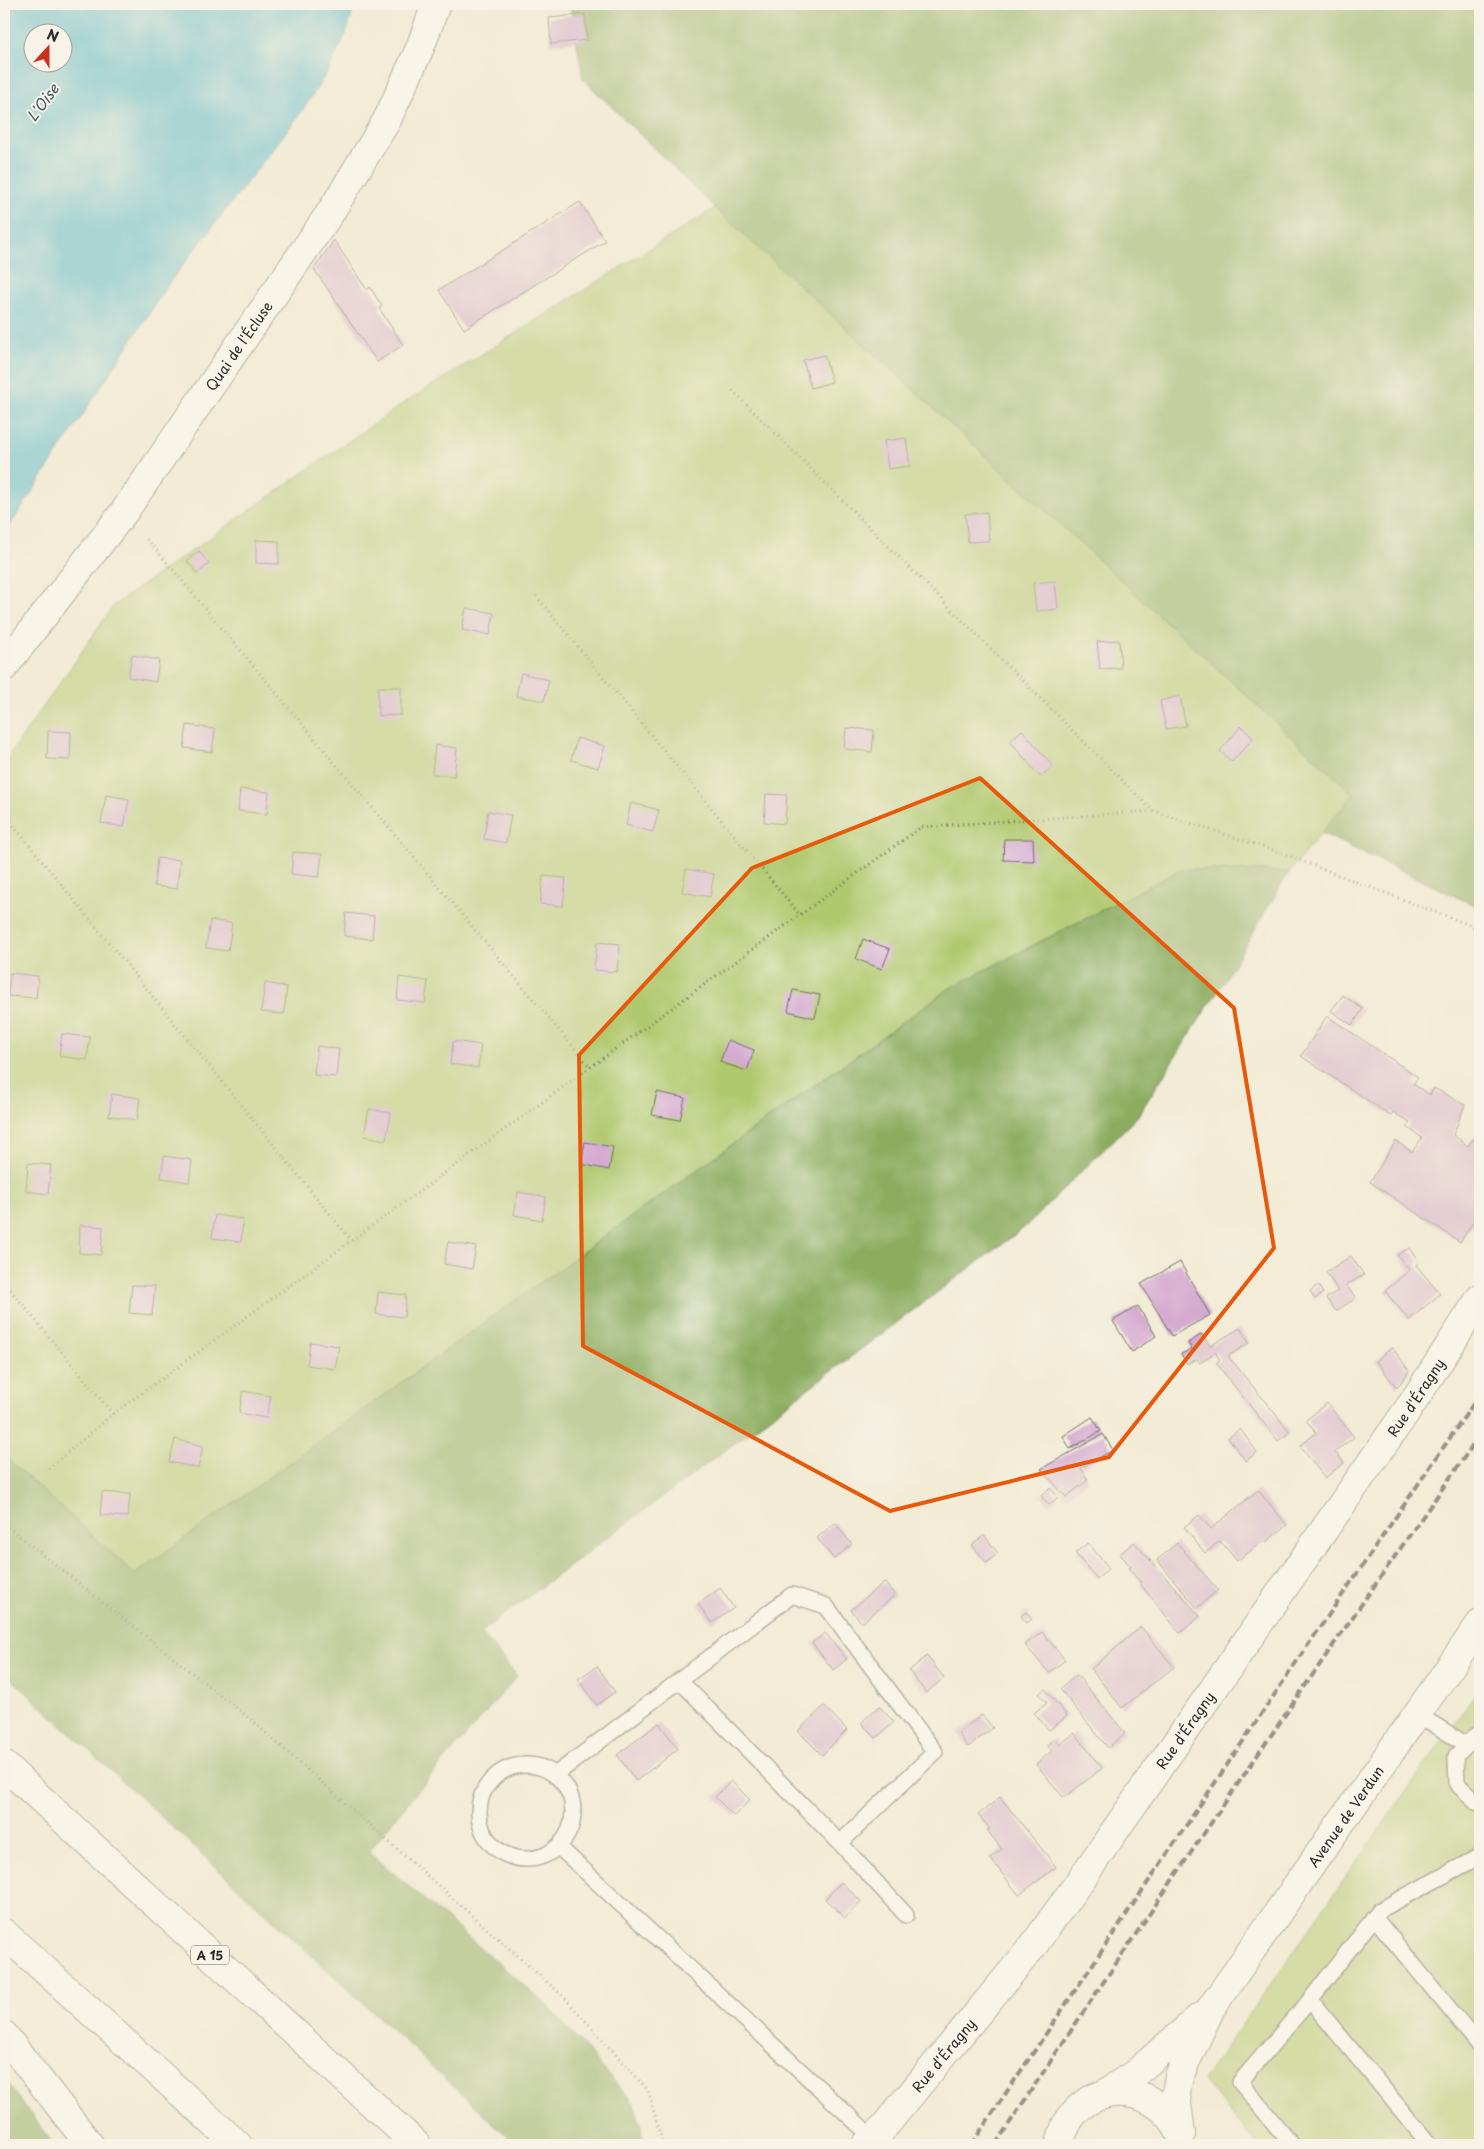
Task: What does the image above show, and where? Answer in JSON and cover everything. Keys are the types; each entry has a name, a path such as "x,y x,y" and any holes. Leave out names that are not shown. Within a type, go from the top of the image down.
{"main road":[{"name":"Quai de l'Écluse","path":"4,667 124,512 342,194 387,120 420,48 436,4"},
{"name":"Rue d'Éragny","path":"870,2142 1033,1946 1413,1402 1480,1298"},
{"name":"Avenue de Verdun","path":"1182,2140 1176,2094 1179,2076 1211,2008 1480,1624"},
{"name":"A 15","path":"4,1765 417,2145"},
{"path":"4,1933 238,2145"},
{"name":"Avenue de Verdun","path":"1060,2145 1065,2128 1080,2108 1151,2061 1211,2008"},
{"path":"4,2035 90,2145"},
{"path":"1100,2096 1125,2092 1148,2098 1168,2113 1182,2140"}],"lane":[{"path":"555,1775 792,1595 826,1606 934,1752 840,1843"},
{"path":"680,1681 840,1843 906,1915"},
{"path":"1417,1714 1466,1746"},
{"path":"1480,1735 1476,1736 1456,1756 1457,1784 1480,1803"},
{"path":"526,1765 541,1767 555,1775 566,1786 572,1802 574,1818 569,1833 559,1846 547,1855 532,1860 516,1858 502,1853 490,1843 482,1830 479,1815 480,1799 487,1786 497,1774 511,1767 526,1765"},
{"path":"559,1846 870,2142"},
{"path":"1292,2145 1240,2082 1310,2000 1380,1910 1480,1856"},
{"path":"1374,1918 1480,2046"},
{"path":"1310,2000 1430,2145"}],"path":[{"path":"730,388 1152,811"},
{"path":"124,512 590,1067"},
{"path":"536,596 800,915"},
{"path":"47,1470 113,1414 921,827 1152,811 1273,850 1480,929"},
{"path":"4,814 351,1240"},
{"path":"4,1282 113,1414"},
{"path":"4,1524 249,1718 564,1997 648,2090 662,2145"}],"highlighted area":[{"path":"980,778 1234,1008 1274,1248 1109,1457 890,1511 583,1346 579,1055 752,868"}],"green space":[{"path":"570,4 1480,4 1480,908 1321,833 1354,794 715,208 583,79"},
{"path":"715,208 1354,794 1289,872 1182,869 950,988 135,1574 4,1456 4,763 115,604 401,405"},
{"path":"1182,869 1289,872 1224,981 1137,1117 1025,1227 481,1632 517,1676 394,1819 369,1852 550,2008 635,2105 646,2145 517,2145 4,1672 4,1456 135,1574 950,988"},
{"path":"1480,1687 1480,2145 1258,2145 1203,2080"},
{"path":"4,2079 54,2145 4,2145"}],"water":[{"name":"L'Oise","path":"4,4 355,4 346,34 328,71 303,110 169,283 4,535"}],"building":[{"path":"585,14 587,40 551,44 549,18"},
{"path":"580,202 605,241 464,329 439,290"},
{"path":"334,240 367,290 370,287 382,306 379,308 403,345 377,362 314,269"},
{"path":"824,355 832,382 811,388 803,360"},
{"path":"906,438 910,466 888,469 884,441"},
{"path":"987,512 989,541 968,542 965,514"},
{"path":"256,540 279,541 279,564 256,563"},
{"path":"199,551 209,564 197,574 187,561"},
{"path":"1055,581 1058,609 1036,611 1033,583"},
{"path":"466,608 494,613 490,635 462,630"},
{"path":"1119,640 1121,668 1100,669 1097,642"},
{"path":"132,655 159,660 156,682 128,677"},
{"path":"521,673 549,680 544,701 516,696"},
{"path":"378,687 401,687 401,715 378,716"},
{"path":"1180,696 1186,726 1166,729 1160,701"},
{"path":"187,725 215,729 212,752 184,748"},
{"path":"1241,726 1253,738 1232,762 1220,751"},
{"path":"846,728 874,730 872,752 844,749"},
{"path":"1022,730 1053,766 1040,777 1010,741"},
{"path":"48,731 71,732 70,760 47,759"},
{"path":"577,738 605,746 598,768 571,760"},
{"path":"435,745 457,748 454,776 432,774"},
{"path":"240,789 269,792 267,814 238,811"},
{"path":"766,794 787,795 785,824 764,822"},
{"path":"106,795 129,799 124,827 101,823"},
{"path":"631,803 659,810 653,832 626,825"},
{"path":"488,811 511,815 506,843 484,839"},
{"path":"1004,839 1033,839 1034,861 1003,860"},
{"path":"293,852 322,854 319,877 291,874"},
{"path":"157,858 180,860 177,889 154,886"},
{"path":"686,869 714,874 710,897 682,892"},
{"path":"543,876 566,878 563,906 540,904"},
{"path":"346,913 374,916 372,939 344,936"},
{"path":"210,920 232,923 228,951 206,948"},
{"path":"863,939 890,949 882,969 856,959"},
{"path":"597,942 620,944 617,972 594,970"},
{"path":"10,973 38,976 36,998 8,996"},
{"path":"399,977 428,981 425,1003 397,1000"},
{"path":"265,983 287,987 284,1014 261,1012"},
{"path":"793,990 820,995 815,1018 788,1011"},
{"path":"1343,995 1363,1009 1352,1025 1331,1011"},
{"path":"1327,1016 1418,1077 1413,1084 1430,1095 1434,1088 1465,1105 1453,1135 1468,1146 1474,1138 1480,1142 1480,1212 1460,1242 1370,1182 1396,1141 1412,1152 1422,1138 1407,1127 1410,1123 1393,1112 1391,1116 1301,1056"},
{"path":"62,1034 90,1037 87,1060 59,1056"},
{"path":"728,1040 754,1050 747,1071 720,1062"},
{"path":"453,1041 481,1045 478,1068 450,1064"},
{"path":"317,1046 339,1049 336,1077 314,1075"},
{"path":"657,1092 685,1098 680,1120 652,1115"},
{"path":"112,1094 140,1098 137,1120 109,1116"},
{"path":"369,1109 391,1113 386,1140 364,1136"},
{"path":"585,1142 613,1147 609,1170 581,1164"},
{"path":"164,1156 192,1160 189,1182 161,1178"},
{"path":"28,1163 51,1165 48,1194 26,1191"},
{"path":"518,1192 546,1197 542,1220 514,1215"},
{"path":"215,1215 243,1219 241,1242 212,1238"},
{"path":"80,1225 103,1227 101,1255 79,1253"},
{"path":"448,1242 476,1247 472,1269 444,1264"},
{"path":"1409,1248 1419,1262 1416,1265 1440,1294 1409,1320 1385,1291 1410,1270 1397,1255"},
{"path":"1351,1256 1364,1275 1346,1285 1356,1298 1336,1311 1326,1298 1338,1291 1326,1272"},
{"path":"1180,1262 1210,1315 1172,1336 1141,1284"},
{"path":"132,1285 155,1286 152,1315 129,1313"},
{"path":"1318,1285 1323,1293 1315,1299 1310,1291"},
{"path":"378,1292 406,1295 404,1317 376,1314"},
{"path":"1138,1306 1156,1336 1132,1352 1113,1321"},
{"path":"1240,1328 1249,1343 1228,1356 1290,1432 1278,1441 1216,1363 1220,1360 1215,1352 1200,1363 1197,1359 1187,1364 1181,1354 1192,1349 1188,1343 1202,1334 1210,1346"},
{"path":"310,1342 339,1346 335,1369 307,1365"},
{"path":"1392,1347 1409,1371 1397,1388 1376,1361"},
{"path":"243,1391 271,1396 266,1418 239,1413"},
{"path":"1327,1403 1354,1437 1335,1452 1344,1463 1325,1478 1300,1446 1316,1433 1306,1420"},
{"path":"1092,1417 1101,1431 1070,1449 1063,1436"},
{"path":"1240,1429 1257,1452 1246,1461 1228,1438"},
{"path":"1103,1434 1113,1450 1081,1468 1088,1480 1066,1497 1041,1469"},
{"path":"175,1439 203,1446 198,1468 169,1462"},
{"path":"1050,1488 1058,1497 1049,1505 1041,1496"},
{"path":"1258,1490 1287,1525 1265,1543 1263,1541 1237,1561 1220,1541 1205,1553 1184,1527 1199,1515 1211,1529"},
{"path":"102,1492 130,1494 128,1517 100,1515"},
{"path":"835,1523 852,1544 834,1559 817,1538"},
{"path":"984,1535 998,1553 987,1563 972,1545"},
{"path":"1134,1542 1200,1616 1180,1633 1140,1584 1128,1568 1131,1567 1120,1554"},
{"path":"1088,1543 1109,1568 1097,1579 1075,1553"},
{"path":"1177,1543 1218,1590 1197,1608 1157,1560"},
{"path":"884,1582 895,1595 862,1623 851,1610"},
{"path":"720,1588 734,1608 712,1623 698,1604"},
{"path":"1026,1612 1032,1619 1027,1623 1021,1616"},
{"path":"1141,1627 1174,1667 1122,1708 1091,1669"},
{"path":"1042,1632 1065,1660 1049,1673 1025,1645"},
{"path":"825,1633 847,1659 833,1670 812,1643"},
{"path":"927,1656 944,1678 926,1693 909,1671"},
{"path":"597,1666 615,1692 597,1705 578,1679"},
{"path":"1077,1675 1125,1733 1108,1748 1060,1689"},
{"path":"1045,1689 1067,1716 1049,1730 1034,1713 1047,1703 1039,1694"},
{"path":"824,1706 847,1730 822,1755 798,1731"},
{"path":"879,1706 894,1722 876,1738 861,1723"},
{"path":"982,1715 993,1728 968,1747 958,1733"},
{"path":"659,1723 678,1749 636,1781 617,1755"},
{"path":"1074,1733 1102,1768 1064,1798 1036,1764 1052,1751 1047,1745 1054,1739 1060,1745"},
{"path":"731,1781 750,1800 734,1816 715,1797"},
{"path":"1000,1797 1056,1867 1019,1895 990,1858 1002,1849 987,1830 990,1829 978,1815"},
{"path":"841,1882 861,1901 845,1918 825,1899"}],"railway":[{"path":"971,2145 1293,1667 1480,1394"},
{"path":"995,2145 1235,1788 1480,1435"}]}
